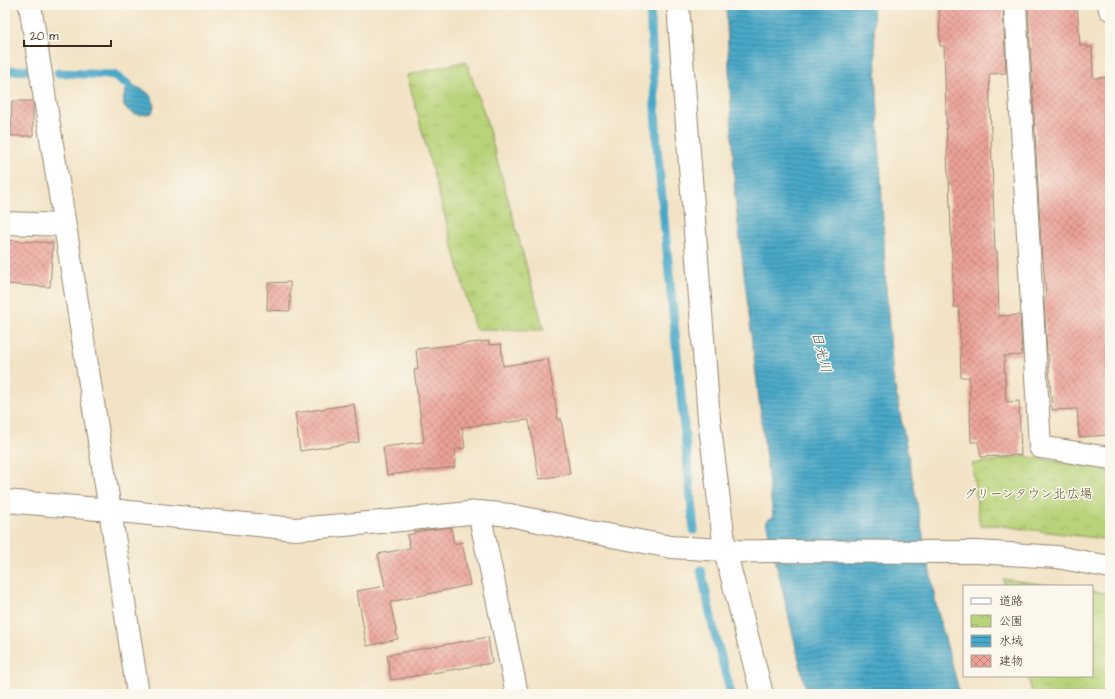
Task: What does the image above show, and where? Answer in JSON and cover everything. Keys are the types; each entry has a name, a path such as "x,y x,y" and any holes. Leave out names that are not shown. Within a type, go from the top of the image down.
{"street":[{"path":"30,5 138,694"},
{"path":"678,5 709,419 732,550 762,694"},
{"path":"1014,5 1040,447 1110,458"},
{"path":"1109,5 1110,9"},
{"path":"5,223 65,225"},
{"path":"5,501 295,528 381,522 479,512 510,515 671,547 732,550 977,552 1057,557 1110,566"},
{"path":"479,512 517,694"}],"green space":[{"path":"466,61 485,116 544,330 475,329 407,75"},
{"name":"グリーンタウン北広場","path":"1024,456 1110,470 1110,540 994,525 980,526 972,464"},
{"path":"1003,579 1048,585 1005,585"},
{"path":"1093,591 1110,594 1110,694 1032,694 1028,677 1093,677"}],"water":[{"name":"日光川","path":"726,5 873,5 886,287 893,376 937,609 960,694 807,694 766,521 773,517 735,198"},
{"path":"129,85 140,88 152,97 154,107 152,113 144,115 137,114 124,107 124,95"}],"building":[{"path":"939,5 1003,5 1006,73 989,74 995,251 997,251 999,316 1020,315 1022,355 1004,356 1006,402 1019,401 1021,455 981,457 978,442 971,442 969,377 961,377 959,307 954,307 944,46 940,46"},
{"path":"1028,5 1077,5 1080,46 1087,45 1087,48 1092,47 1093,78 1110,77 1110,435 1079,437 1077,409 1052,410 1047,354 1044,300 1046,297 1042,260"},
{"path":"12,101 33,101 33,136 11,136"},
{"path":"5,240 53,243 50,287 5,284"},
{"path":"290,282 290,311 267,310 268,283"},
{"path":"489,341 489,345 501,344 503,366 548,359 558,420 561,419 570,474 539,479 529,420 462,427 465,448 455,449 455,467 387,475 383,447 424,442 414,370 418,369 416,349"},
{"path":"354,404 359,442 300,451 295,413"},
{"path":"451,527 454,544 462,542 470,585 390,602 398,639 367,646 357,591 385,586 378,554 410,548 407,535 414,534 414,532"},
{"path":"488,637 492,663 391,680 387,655"}],"waterway":[{"path":"650,5 657,147 694,530"},
{"path":"5,71 30,70"},
{"path":"58,73 114,75 129,85"},
{"path":"701,570 713,627 731,694"}]}
